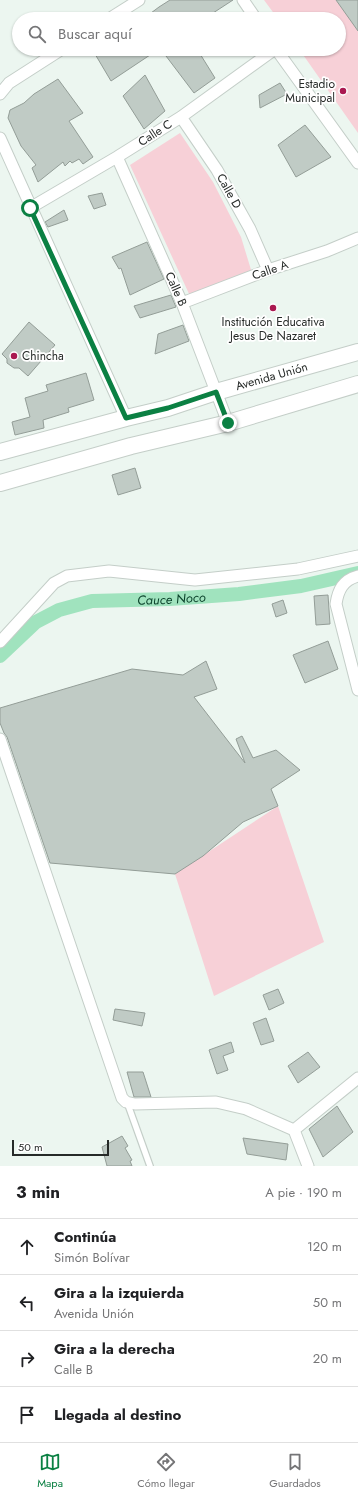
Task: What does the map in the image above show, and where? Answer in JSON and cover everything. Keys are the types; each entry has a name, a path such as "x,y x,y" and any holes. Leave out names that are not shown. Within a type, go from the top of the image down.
{"main road":[{"name":"Avenida Unión","path":"0,452 168,408 216,392 358,352"},
{"path":"0,483 131,446 228,423 358,384"}],"street":[{"path":"120,12 139,0"},
{"path":"243,0 251,12"},
{"path":"0,94 9,83 51,56"},
{"name":"Calle C","path":"30,208 117,157 181,117 266,56"},
{"path":"281,56 358,163"},
{"name":"Calle D","path":"181,117 217,170 250,229 268,270"},
{"path":"0,138 30,208 126,418"},
{"name":"Calle B","path":"117,157 182,303 228,423"},
{"name":"Calle A","path":"182,303 268,270 327,251 358,238"},
{"path":"0,642 54,583 67,576 109,571 195,580 298,569 358,556"},
{"path":"358,576 353,577 343,584 338,593 336,604 358,690"},
{"path":"0,739 119,1093 122,1098 126,1102 135,1104 216,1102 246,1109 294,1130 308,1166"},
{"path":"294,1130 358,1078"}],"lane":[{"path":"126,1102 150,1166"}],"shaded area":[{"name":"Estadio Municipal","path":"264,0 358,0 358,133 304,56 346,56 346,12 273,12"},
{"path":"180,133 213,182 241,237 252,273 190,296 130,165"},
{"path":"278,806 324,942 214,996 175,874"}],"building":[{"path":"170,0 233,0 215,12 152,12"},
{"path":"336,0 358,0 358,31 346,12"},
{"path":"96,56 148,56 111,81"},
{"path":"166,56 201,56 215,78 194,93"},
{"path":"145,75 165,111 144,129 123,96"},
{"path":"58,79 83,113 69,121 93,157 83,164 79,159 72,163 70,161 65,166 63,162 38,182 32,168 36,165 21,146 8,118 10,110 24,103 34,94"},
{"path":"280,83 287,94 260,108 259,95"},
{"path":"305,125 331,157 296,177 278,145"},
{"path":"102,193 106,205 94,209 88,196"},
{"path":"64,210 68,220 48,227 45,222"},
{"path":"147,242 164,279 130,295 121,268 119,269 112,257"},
{"path":"171,295 176,307 140,318 134,306"},
{"path":"29,322 55,345 28,376 19,368 14,368 7,363 7,359 2,354"},
{"path":"183,325 189,341 155,354 158,334"},
{"path":"86,373 94,400 68,408 69,412 43,420 44,428 15,435 12,422 30,417 25,398 48,391 46,385"},
{"path":"135,468 141,488 118,495 112,475"},
{"path":"328,595 330,624 316,625 314,596"},
{"path":"283,600 287,613 276,617 272,604"},
{"path":"328,641 338,669 305,683 293,655"},
{"path":"206,661 217,689 194,697 245,763 236,739 242,736 253,758 276,750 300,770 271,789 278,806 243,822 203,856 175,874 50,863 7,737 0,723 0,708 132,669 183,675"},
{"path":"278,989 284,1003 269,1010 263,995"},
{"path":"115,1009 145,1013 142,1026 113,1020"},
{"path":"266,1018 274,1041 261,1045 253,1023"},
{"path":"231,1042 234,1052 223,1056 228,1070 217,1074 209,1050"},
{"path":"308,1052 320,1067 298,1083 288,1066"},
{"path":"127,1072 143,1072 151,1097 134,1097"},
{"path":"337,1106 353,1132 323,1157 309,1129"},
{"path":"122,1136 128,1146 125,1148 132,1160 130,1161 132,1166 107,1166 102,1147"},
{"path":"243,1138 288,1144 286,1160 247,1154"}],"waterway":[{"name":"Cauce Noco","path":"0,656 36,622 59,610 92,601 170,599 239,594 301,586 358,573"}],"place":[{"name":"Estadio Municipal","path":"343,91"},
{"name":"Institución Educativa Jesus De Nazaret","path":"273,308"},
{"name":"Chincha","path":"14,356"}],"route":[{"path":"30,208 126,418 168,408 216,392 228,423"}]}
